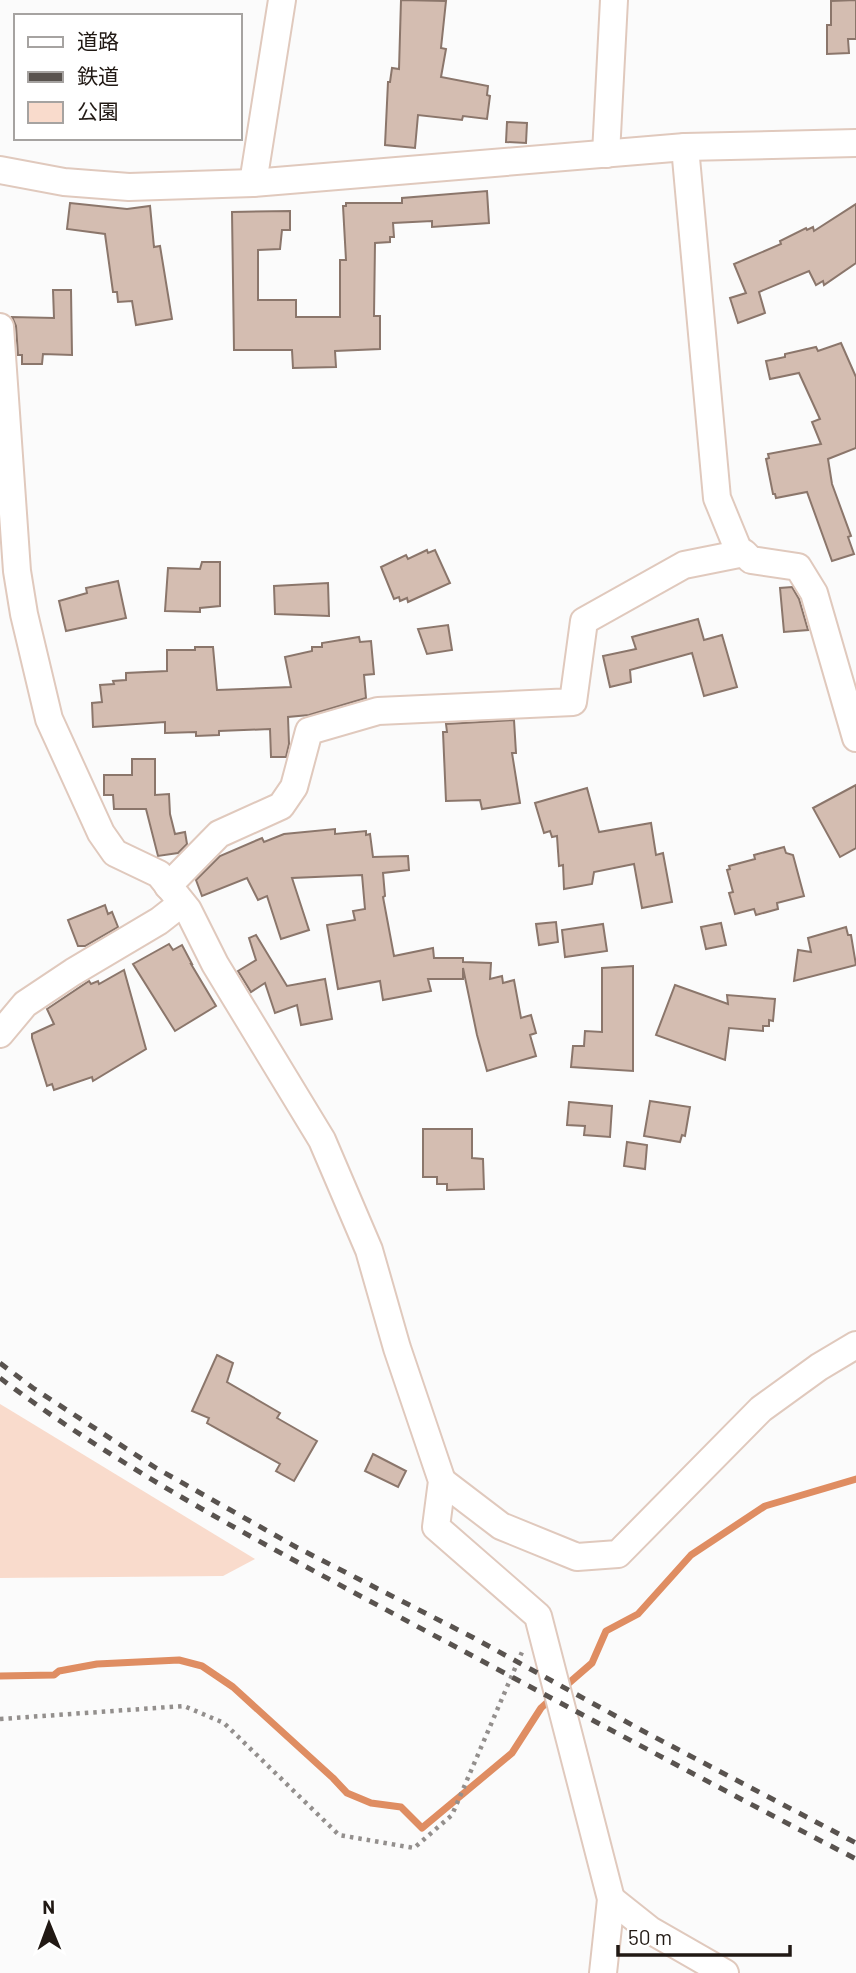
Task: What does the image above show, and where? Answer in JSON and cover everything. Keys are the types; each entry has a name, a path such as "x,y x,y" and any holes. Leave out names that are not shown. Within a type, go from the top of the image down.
{"street":[{"path":"253,183 282,0"},
{"path":"606,154 614,0"},
{"path":"0,170 64,182 129,187 253,183 685,147 856,143"},
{"path":"685,147 718,498 740,554"},
{"path":"0,327 17,571 24,614 49,719 101,834 115,853 159,874 175,894 322,1140 369,1250 397,1348 442,1481 436,1527 538,1616 611,1899 603,1973"},
{"path":"0,1034 25,1004 159,921 175,894 219,834 281,806 294,787 309,731 378,711 573,702 584,621 684,565 744,554 751,560 798,567 814,593 856,738"},
{"path":"442,1481 501,1525 577,1557 618,1554 761,1409 819,1367 856,1345"},
{"path":"611,1899 650,1930 725,1973"}],"path":[{"path":"0,1719 184,1706 224,1723 339,1835 414,1848 452,1815 538,1616"}],"green space":[{"path":"0,1404 255,1559 223,1576 0,1578"}],"building":[{"path":"401,0 446,1 441,48 446,49 441,77 488,86 487,95 490,96 487,119 463,116 462,120 418,115 415,148 385,145 388,82 392,68 399,69"},
{"path":"856,0 856,39 848,39 849,53 827,54 827,25 831,25 831,1"},
{"path":"507,122 527,123 526,143 506,142"},
{"path":"487,191 489,223 432,227 432,221 393,223 394,237 390,237 390,242 375,243 374,316 380,316 380,349 335,351 336,367 293,368 292,350 234,350 232,212 290,211 290,230 282,230 280,249 258,250 258,300 296,300 296,317 340,317 340,260 346,260 343,206 346,206 346,203 402,203 402,198"},
{"path":"70,203 127,209 150,206 154,247 160,246 172,319 136,325 132,301 118,302 117,292 113,292 105,234 67,229"},
{"path":"856,204 856,263 824,285 823,281 816,285 809,271 759,292 765,313 738,323 730,298 746,293 734,264 781,244 780,241 806,228 807,230 813,227 814,231"},
{"path":"53,290 71,290 72,355 43,354 42,364 22,364 12,317 54,318"},
{"path":"841,343 856,377 856,448 828,459 832,484 851,536 848,537 854,554 832,561 807,492 776,498 773,494 766,459 769,458 768,454 821,444 812,422 820,419 799,373 770,379 766,361 816,347 818,351"},
{"path":"427,550 428,553 435,550 450,583 408,602 407,598 400,601 399,597 394,599 381,567 406,555 408,559"},
{"path":"202,562 220,562 220,606 200,608 200,612 165,611 168,568 200,569"},
{"path":"118,581 126,618 66,631 59,601 87,593 86,588"},
{"path":"328,583 329,616 275,614 274,586"},
{"path":"792,587 799,599 808,630 784,632 780,588"},
{"path":"698,619 704,640 722,635 737,687 704,696 692,653 630,670 631,682 610,687 603,656 636,649 632,637"},
{"path":"448,625 452,650 427,654 418,629"},
{"path":"359,637 360,642 371,641 374,674 364,675 366,698 309,715 288,717 289,744 286,757 271,757 270,729 219,731 219,735 196,736 196,732 165,733 165,722 93,727 92,703 102,702 100,685 126,680 126,673 167,671 167,650 213,647 217,690 291,687 285,657 312,651 312,647 322,647 322,643"},
{"path":"514,720 516,753 512,753 520,803 482,809 480,800 446,801 443,732 447,732 446,724"},
{"path":"132,759 155,759 155,795 169,794 175,834 185,832 187,844 178,853 158,856 146,809 114,809 113,795 104,795 104,775 132,775"},
{"path":"856,785 856,848 840,857 813,808"},
{"path":"587,788 599,832 651,823 656,855 663,853 672,902 642,908 634,864 594,872 592,884 564,889 563,865 559,866 557,836 552,837 550,831 544,833 535,803"},
{"path":"335,829 335,834 366,831 366,835 370,834 373,857 408,856 409,870 383,873 383,897 394,956 433,948 434,958 463,958 463,962 491,963 490,979 502,976 503,983 514,980 521,1018 531,1015 536,1033 530,1035 536,1056 487,1071 463,968 463,979 428,979 431,991 383,1000 380,981 338,989 327,925 355,920 353,911 365,909 362,875 292,878 309,930 281,939 267,896 258,900 247,878 202,896 196,880 220,856 262,838 264,842 284,834"},
{"path":"784,847 786,853 793,855 804,896 777,903 778,909 756,915 754,909 735,914 729,893 733,892 727,870 730,869 729,866 755,859 754,855"},
{"path":"105,905 108,914 112,912 118,927 85,946 78,946 68,920"},
{"path":"556,922 558,942 539,945 536,924"},
{"path":"721,923 726,945 706,949 701,927"},
{"path":"603,924 607,951 565,957 562,930"},
{"path":"846,927 848,935 851,935 856,965 794,981 798,950 811,952 808,938"},
{"path":"256,935 287,986 325,979 332,1019 301,1025 297,1005 275,1013 265,983 251,992 238,971 256,960 249,938"},
{"path":"169,944 173,950 182,945 216,1006 175,1031 133,964"},
{"path":"633,966 633,1071 571,1067 573,1046 584,1046 585,1031 602,1032 602,968"},
{"path":"124,970 146,1049 93,1081 92,1077 54,1090 52,1084 47,1086 32,1034 54,1024 47,1009 89,981 91,984 98,981 99,984"},
{"path":"675,985 728,1004 727,995 775,999 773,1021 769,1020 769,1026 763,1026 763,1031 729,1028 725,1060 656,1035"},
{"path":"650,1101 690,1107 685,1136 682,1135 680,1142 644,1136"},
{"path":"569,1102 612,1106 610,1137 584,1135 585,1126 567,1125"},
{"path":"423,1129 472,1129 472,1158 483,1159 484,1189 447,1190 447,1184 437,1184 437,1177 423,1177"},
{"path":"627,1142 647,1145 645,1169 624,1166"},
{"path":"217,1355 233,1363 227,1382 280,1413 277,1418 317,1441 294,1481 276,1471 280,1464 207,1423 209,1418 192,1411"},
{"path":"373,1454 406,1471 398,1487 365,1471"}],"waterway":[{"path":"562,1689 592,1663 606,1631 638,1614 691,1555 765,1506 856,1479"},
{"path":"0,1676 54,1675 59,1671 97,1664 179,1660 202,1666 233,1687 347,1793 371,1803 401,1807 422,1828 512,1753 541,1708 553,1697"}],"railway":[{"path":"0,1363 33,1388 156,1468 296,1547 474,1638 856,1843"},
{"path":"0,1378 94,1444 192,1504 856,1859"}]}
